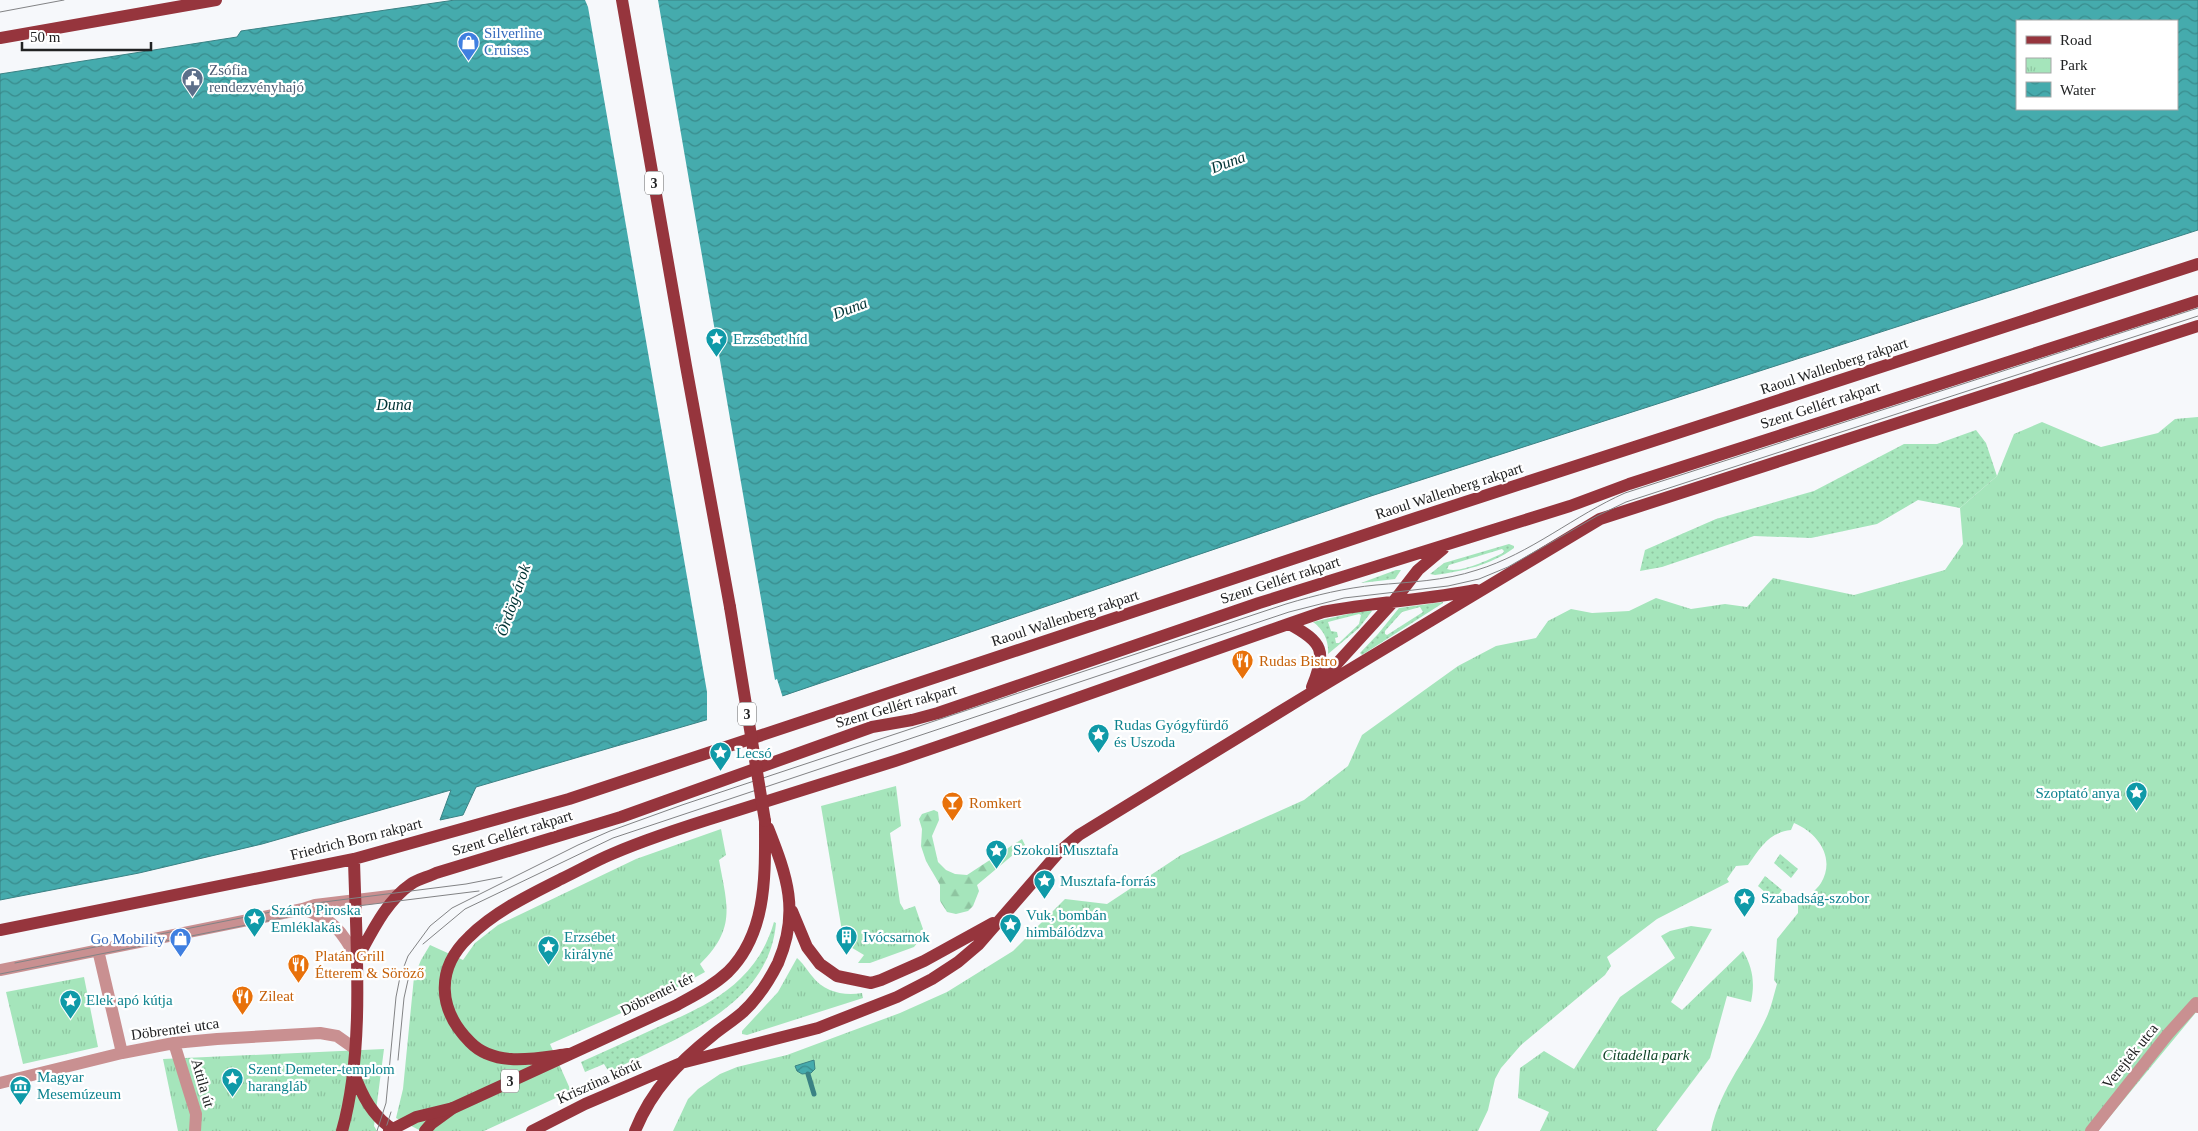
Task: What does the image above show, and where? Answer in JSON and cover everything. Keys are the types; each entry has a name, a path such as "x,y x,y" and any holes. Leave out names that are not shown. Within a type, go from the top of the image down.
{"main road":[{"path":"0,38 216,0"},
{"name":"3","path":"622,0 730,607 765,821 781,863 790,905 790,930 787,941 765,986 744,1011 680,1063"},
{"name":"Raoul Wallenberg rakpart","path":"712,753 1426,515 2198,264"},
{"name":"Szent Gellért rakpart","path":"357,959 385,912 398,895 412,883 436,873 622,817 872,727 938,713 1259,603 1570,506 1630,484 2198,301"},
{"name":"Szent Gellért rakpart","path":"680,1063 818,1028 897,997 958,962 978,945 1053,859 1079,835 1600,519 2198,326"},
{"name":"Szent Gellért rakpart","path":"1309,694 1394,601 1418,570 1453,543"},
{"name":"Szent Gellért rakpart","path":"568,1054 528,1060 502,1058 486,1054 471,1044 456,1025 447,1010 443,992 446,974 454,955 466,939 483,924 544,887 612,854 661,834 897,760 1323,612 1360,604 1449,595 1483,589"},
{"path":"1289,624 1313,638 1320,646 1322,654 1318,673 1309,694"},
{"name":"Friedrich Born rakpart","path":"0,930 354,859 570,799 712,753"},
{"name":"Döbrentei tér","path":"453,1108 676,1005 705,990 727,972 739,959 750,940 763,898 765,821"},
{"path":"342,1131 346,1117 356,1033 357,959 354,859"},
{"path":"790,905 807,947 820,964 837,976 871,983 924,961 1002,918"},
{"path":"635,1131 644,1109 653,1094 680,1063"},
{"name":"Krisztina körút","path":"532,1131 585,1104 680,1063"},
{"path":"352,1069 369,1106 387,1126 396,1131"},
{"path":"425,1131 431,1124 453,1108"},
{"name":"3","path":"389,1131 416,1117 453,1108"}],"street":[{"path":"0,970 315,905 398,895"},
{"path":"303,909 323,916 338,929 343,934 357,959"},
{"path":"98,950 122,1053"},
{"name":"Verejték utca","path":"2091,1131 2168,1034 2197,1005"},
{"name":"Döbrentei utca","path":"0,1083 122,1053 217,1039 320,1033 337,1036 354,1048"},
{"name":"Attila út","path":"174,1044 196,1114 195,1131"}],"green space":[{"path":"2198,417 2198,1010 2098,1131 1711,1131 1722,1099 1761,1029 1769,1010 1777,984 1774,980 1777,939 1798,913 1798,905 1819,886 1825,874 1826,864 1822,847 1803,827 1794,823 1791,830 1776,834 1766,842 1748,865 1736,866 1727,879 1729,882 1657,919 1607,957 1611,966 1605,975 1521,1045 1501,1068 1495,1079 1488,1110 1478,1131 673,1131 688,1099 698,1089 720,1074 737,1067 787,1055 900,1013 947,992 1013,951 1065,899 1107,904 1181,855 1304,800 1348,766 1362,735 1458,666 1496,646 1536,638 1548,621 1571,609 1592,613 1629,611 1656,598 1691,609 1725,604 1747,607 1773,578 1854,595 1945,570 1963,544 1960,508 1997,476 2014,434 2042,422 2101,447 2158,433 2175,419"},
{"path":"1976,430 1986,443 1997,476 1960,508 1918,500 1877,524 1811,538 1754,536 1662,567 1640,571 1645,550 1716,519 1814,491 1904,444 1937,444"},
{"path":"1509,544 1514,546 1505,554 1486,563 1466,569 1435,575 1430,574 1444,563","holes":["1502,549 1504,551 1491,559 1467,568 1447,569 1449,565"]},
{"path":"1396,570 1401,570 1395,579 1361,583"},
{"path":"1443,602 1362,655 1360,653 1399,608","holes":["1420,607 1423,612 1387,635 1385,634 1385,631 1402,612"]},
{"path":"1370,609 1372,611 1359,628 1328,654 1325,636 1313,622","holes":["1361,615 1359,624 1339,643 1336,643 1337,632 1331,631 1328,622"]},
{"path":"896,786 901,826 890,833 900,903 904,910 915,906 923,929 921,938 914,947 870,963 858,963 864,955 849,946 843,937 821,806"},
{"path":"934,810 938,812 939,820 932,836 938,862 946,870 955,874 967,875 1022,839 1025,845 977,885 979,891 973,906 968,911 956,914 947,912 940,901 940,885 926,861 921,846 922,829 919,819 922,814"},
{"path":"721,829 726,855 719,860 725,890 726,915 720,939 700,964 705,972 665,994 550,1044 571,1091 484,1131 421,1131 396,1118 403,1089 414,977 430,945 463,960 475,943 498,925 636,859"},
{"path":"1780,854 1798,869 1791,878 1774,863"},
{"path":"1765,876 1782,890 1774,900 1758,886"},
{"path":"774,922 776,923 769,952 756,978 737,999 714,1017 688,1033 609,1072 604,1064 585,1072 581,1062 691,1012 722,994 747,972 757,959 769,938"},
{"name":"Citadella park","path":"1691,926 1712,929 1671,1002 1682,1010 1743,951 1749,963 1753,982 1751,1002 1727,996 1710,1058 1656,1130 1658,1131 1540,1131 1549,1112 1518,1098 1520,1068 1544,1051 1574,1069 1620,997 1675,958 1661,936 1670,931"},
{"path":"797,958 822,986 834,992 862,993 863,998 747,1035 742,1034 742,1031 778,992"},
{"path":"84,977 98,1047 23,1064 6,992"},
{"path":"384,1049 374,1126 377,1131 178,1131 163,1059"}],"water":[{"name":"Duna","path":"455,0 2198,0 2198,230 1371,496 747,708 476,787 463,815 440,820 451,790 262,844 139,873 0,900 0,74 237,37 241,31"},
{"path":"814,1060 815,1069 811,1073 802,1074 797,1071 795,1066"}],"pier":[{"name":"Erzsébet híd","path":"585,0 658,0 775,680 777,679 783,698 707,722 707,692 588,7"}],"waterway":[{"path":"808,1074 814,1094"}],"tram line":[{"path":"0,12 64,0"},
{"path":"377,1131 386,1103 396,997 400,977 408,956 430,926 452,908 578,845 610,831 682,805 1286,604 1364,586 1440,579 1465,574 1497,563 1515,554 1625,493 2198,308"},
{"path":"423,944 465,909 613,838 1289,612 1344,598 1448,586 1479,579 1508,567 1597,516 1626,502 2198,316"},
{"path":"15,963 316,903 466,884 502,877"},
{"path":"0,974 317,911 479,891"},
{"path":"398,1060 404,998 410,971"},
{"path":"385,1131 391,1112"}],"place":[{"name":"Silverline Cruises","path":"468,61"},
{"name":"Zsófia rendezvényhajó","path":"193,98"},
{"name":"Erzsébet híd","path":"717,358"},
{"name":"Rudas Bistro","path":"1243,680"},
{"name":"Rudas Gyógyfürdő és Uszoda","path":"1098,753"},
{"name":"Lecsó","path":"720,772"},
{"name":"Szoptató anya","path":"2136,812"},
{"name":"Romkert","path":"953,822"},
{"name":"Szokoli Musztafa","path":"997,869"},
{"name":"Musztafa-forrás","path":"1044,900"},
{"name":"Szabadság-szobor","path":"1745,917"},
{"name":"Szántó Piroska Emléklakás","path":"255,938"},
{"name":"Vuk, bombán himbálódzva","path":"1010,943"},
{"name":"Ivócsarnok","path":"847,956"},
{"name":"Go Mobility","path":"181,958"},
{"name":"Erzsébet királyné","path":"548,965"},
{"name":"Platán Grill Étterem & Söröző","path":"299,984"},
{"name":"Zileat","path":"243,1015"},
{"name":"Elek apó kútja","path":"70,1019"},
{"name":"Szent Demeter-templom harangláb","path":"232,1097"},
{"name":"Magyar Mesemúzeum","path":"21,1105"}],"water label":[{"name":"Ördög-árok","path":"513,600"}]}
